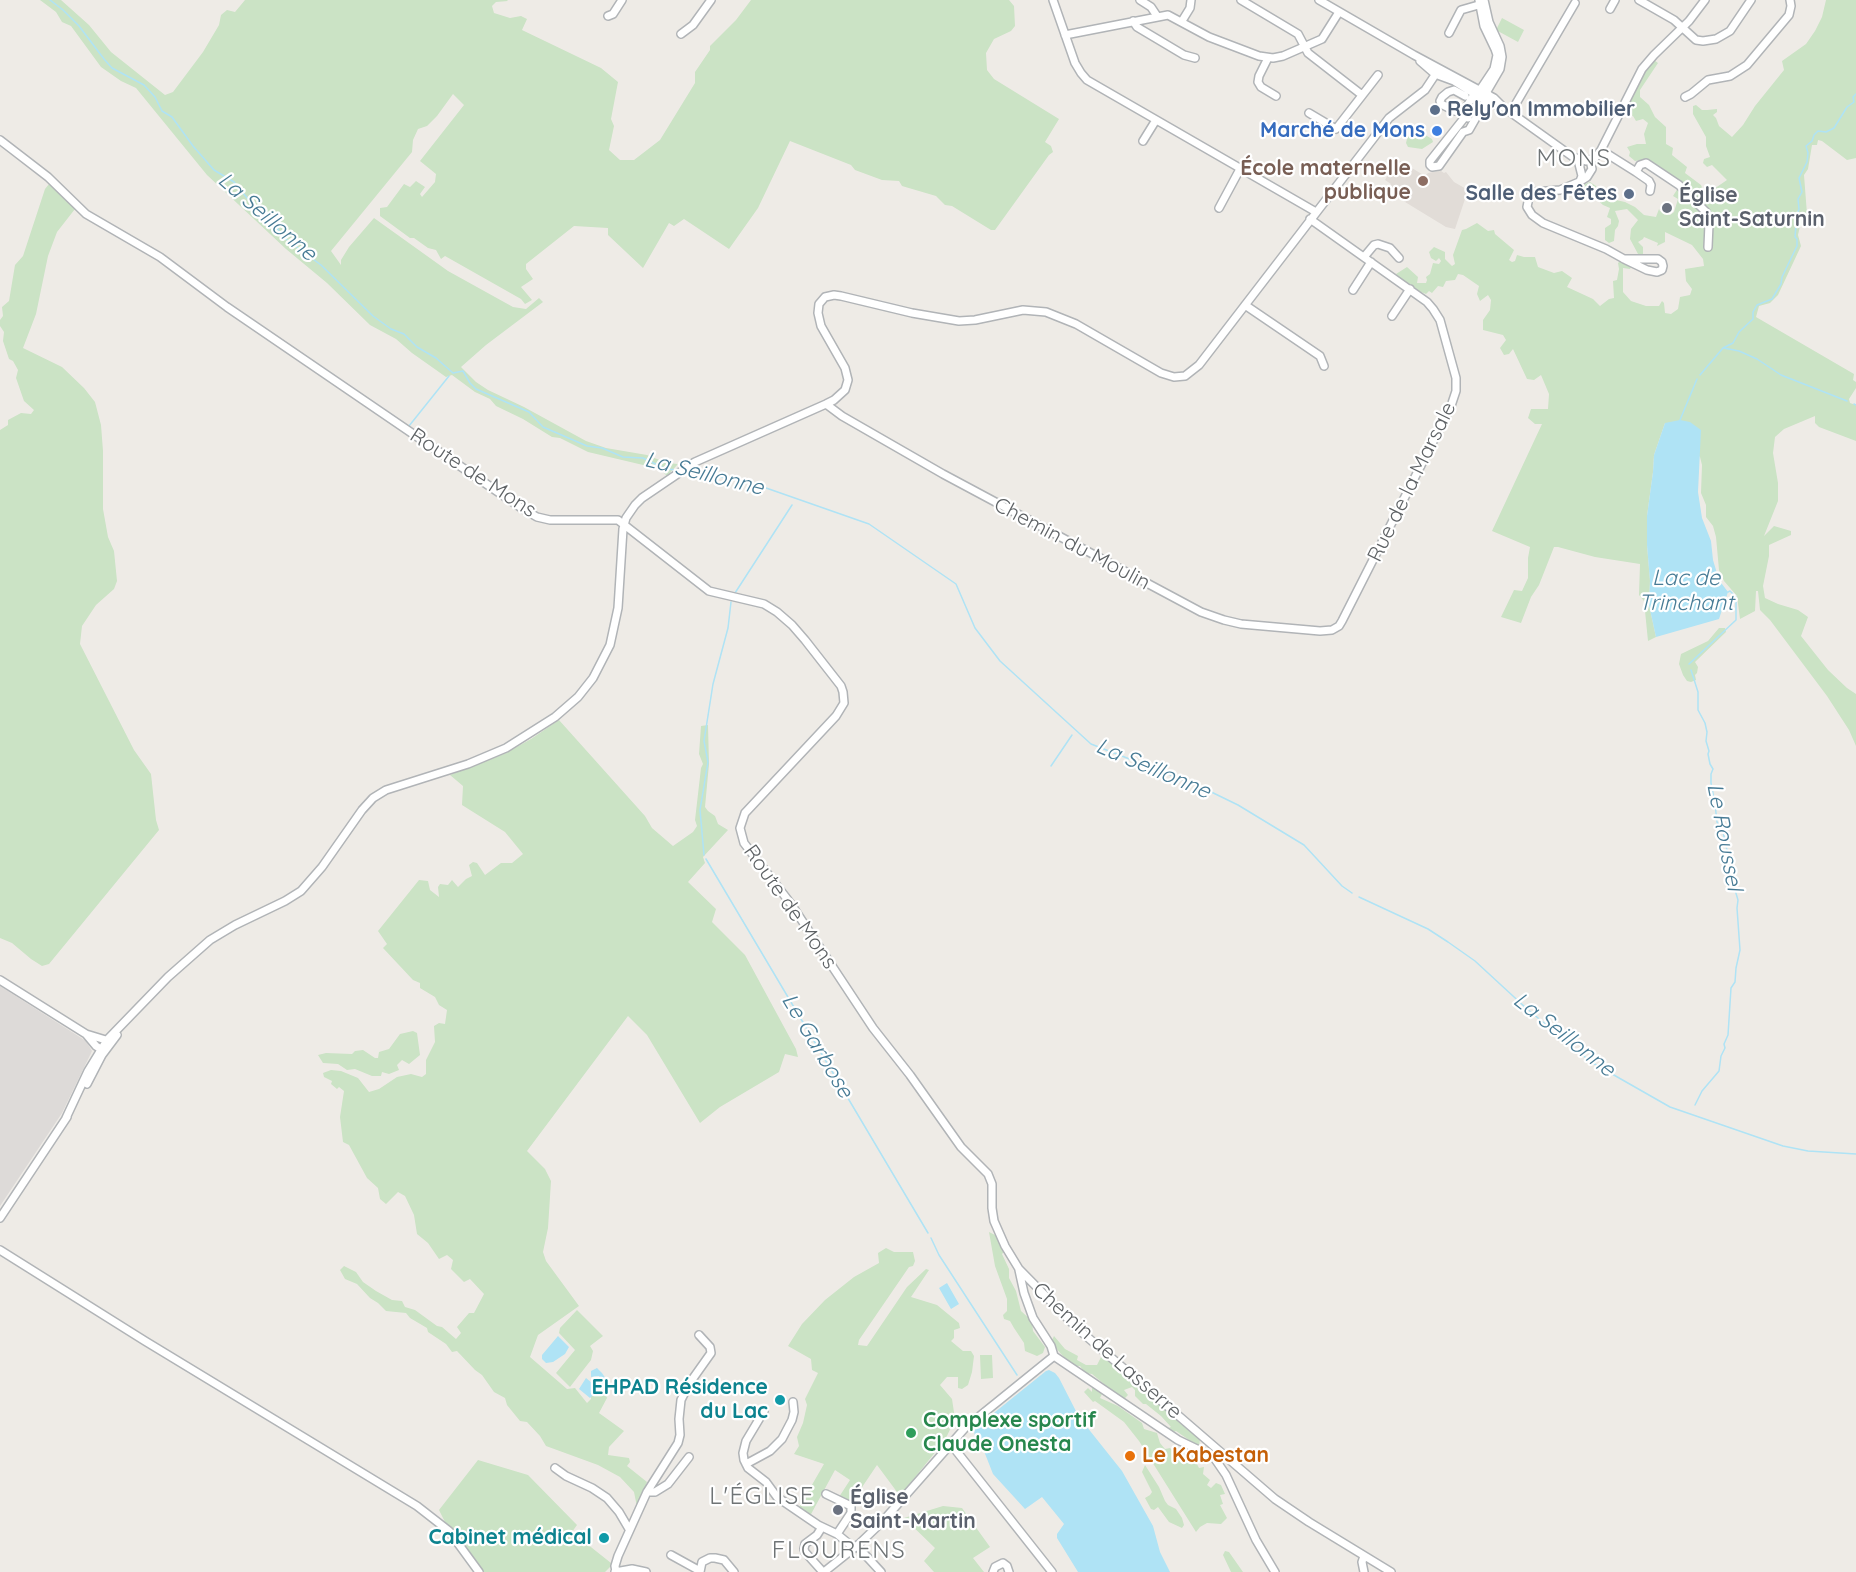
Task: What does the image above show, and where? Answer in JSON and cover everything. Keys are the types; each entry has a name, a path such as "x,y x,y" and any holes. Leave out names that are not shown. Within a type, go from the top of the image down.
{"street":[{"path":"608,16 613,14 622,0"},
{"path":"681,34 693,25 711,0"},
{"path":"1053,0 1075,63 1084,77 1316,212"},
{"path":"1140,0 1157,16"},
{"path":"1182,21 1190,8 1191,0"},
{"path":"1241,0 1298,34 1308,53 1362,95"},
{"path":"1318,0 1414,55 1478,96 1503,107 1578,160 1590,160 1598,155 1637,76 1654,55 1683,28 1705,0"},
{"path":"1610,9 1615,0"},
{"path":"1639,0 1674,20 1698,41 1716,39 1730,31 1751,0"},
{"path":"1685,97 1708,80 1730,76 1747,65 1786,18 1790,11 1790,0"},
{"path":"1449,33 1461,10 1482,2 1502,57 1498,68 1430,161 1432,167 1438,167 1463,132 1469,130 1476,118 1478,96"},
{"path":"1511,112 1575,3"},
{"path":"1065,35 1172,15 1209,38 1268,58 1283,56 1322,39 1339,12"},
{"path":"1133,21 1137,27 1185,56 1196,58"},
{"path":"1268,58 1258,76 1258,82 1261,87 1276,96"},
{"path":"0,1218 66,1118 103,1050 168,977 210,940 301,891 322,867 373,798 386,790 450,771 490,756 540,728 570,705 593,678 610,645 618,608 624,524 634,505 694,462 826,404 845,390 848,380 844,368 819,319 819,304 825,297 841,296 958,321 975,320 1014,311 1046,312 1076,324 1161,373 1174,377 1185,376 1194,370 1389,118 1425,90 1437,71"},
{"path":"1309,114 1336,129 1378,75"},
{"path":"1476,118 1470,120 1465,114 1441,104 1440,101 1450,91 1478,96"},
{"path":"1455,111 1478,96"},
{"path":"1143,141 1156,120"},
{"name":"Route de Mons","path":"0,140 48,177 86,214 160,257 226,307 523,509 537,517 550,520 618,520 709,591 756,602 777,612 806,639 841,686 844,698 842,709 745,813 740,828 742,838 791,904 873,1028 910,1075 961,1147 988,1174 992,1184 994,1221 1005,1246 1027,1278"},
{"path":"1601,150 1649,181 1650,191"},
{"path":"1578,160 1582,176 1580,181"},
{"path":"1590,160 1591,172 1580,181 1556,190 1534,192 1527,200 1528,210 1543,223 1649,271 1660,271 1663,266 1658,260 1624,259"},
{"path":"1636,172 1640,165 1646,163 1679,185 1704,209 1708,218 1708,247"},
{"path":"1219,208 1240,169"},
{"name":"Rue de la Marsale","path":"1310,219 1427,302 1440,320 1455,372 1456,391 1451,406 1342,621 1335,628"},
{"path":"1364,257 1374,245 1382,244 1390,248 1399,258"},
{"path":"1353,290 1371,262"},
{"path":"1392,316 1410,289"},
{"path":"1245,305 1320,356 1324,366"},
{"name":"Chemin du Moulin","path":"826,404 842,416 964,486 1201,612 1241,624 1320,631 1335,628"},
{"path":"0,980 86,1034 103,1050"},
{"path":"86,1034 109,1042"},
{"path":"2,1254 417,1506 448,1531 479,1572"},
{"name":"Route de Mons","path":"1019,1269 1026,1300 1033,1318 1051,1346 1052,1357"},
{"name":"Chemin de Lasserre","path":"1027,1278 1078,1329 1286,1507 1391,1572"},
{"path":"1026,1300 1035,1287"},
{"path":"646,1572 632,1569 616,1572 616,1560 647,1492 678,1443 681,1400 689,1384 711,1353 710,1347 699,1335"},
{"path":"822,1570 856,1547 891,1514 964,1428 1052,1357 1171,1436 1215,1459 1226,1475 1256,1540 1275,1572"},
{"path":"746,1464 770,1451 782,1439 793,1416 793,1402"},
{"path":"764,1411 746,1442 743,1453 746,1464 753,1473 766,1482 777,1497 856,1547 881,1572"},
{"path":"950,1443 1052,1572"},
{"path":"1215,1459 1221,1453"},
{"path":"647,1492 655,1492 668,1484 689,1457"},
{"path":"555,1468 606,1498 619,1512 629,1529"},
{"path":"826,1494 852,1506 851,1514 837,1534"},
{"path":"822,1527 817,1535 805,1544 804,1550 822,1570"},
{"path":"807,1546 807,1552 822,1570"},
{"path":"671,1555 700,1572 702,1562 710,1558 724,1560 734,1572"},
{"path":"1364,1556 1362,1562 1364,1572"},
{"path":"993,1572 995,1567 1003,1563 1009,1572"}],"shaded area":[{"path":"1397,159 1425,176 1433,172 1446,172 1454,182 1468,190 1455,229 1446,227 1387,191 1391,184 1385,180"},
{"path":"0,986 86,1041 92,1051 62,1113 0,1206"}],"green space":[{"path":"40,0 61,0 89,25 111,52 165,95 173,92 203,52 219,25 221,15 227,10 235,12 245,0 507,0 496,2 492,6 494,13 510,18 521,16 527,19 522,30 601,68 618,82 611,119 614,126 609,150 620,160 634,160 660,140 695,83 695,72 710,50 710,46 736,20 751,0 1009,0 1014,6 1015,26 1011,31 994,39 986,53 987,70 994,79 1059,119 1045,142 1051,146 1053,152 995,230 991,230 952,206 945,205 936,196 902,186 899,181 882,180 855,170 851,165 790,141 758,208 729,249 684,219 674,226 669,223 643,268 608,235 608,228 574,226 526,264 526,269 533,279 521,287 532,300 525,304 521,299 445,256 441,259 436,250 410,238 380,216 380,208 387,207 404,184 410,187 416,181 425,187 420,194 422,197 435,182 436,174 420,161 464,105 453,94 427,126 418,129 413,140 412,152 331,251 341,265 341,260 349,247 374,218 448,271 513,307 526,309 539,298 543,302 461,367 488,390 586,441 606,448 647,455 667,463 678,464 667,476 660,469 588,452 560,438 552,437 496,406 490,399 475,392 452,375 446,377 396,339 370,325 207,175 136,88 101,67 71,26 62,22 56,12"},
{"path":"1826,0 1856,0 1856,158 1847,160 1822,141 1818,140 1817,145 1812,145 1808,169 1804,175 1807,214 1798,235 1801,246 1778,295 1770,303 1759,306 1756,317 1854,374 1853,380 1856,382 1856,388 1849,399 1850,403 1856,405 1856,441 1819,427 1815,423 1815,416 1784,429 1775,437 1773,453 1778,483 1778,501 1764,536 1774,526 1791,531 1791,535 1769,545 1763,586 1765,598 1798,610 1808,617 1801,636 1828,670 1856,694 1856,746 1849,730 1827,696 1760,610 1758,591 1756,591 1755,611 1740,619 1737,596 1724,581 1719,570 1716,537 1713,526 1706,517 1706,505 1701,493 1700,457 1665,423 1654,455 1647,516 1649,605 1656,637 1648,641 1644,601 1639,595 1640,564 1595,557 1558,547 1554,547 1521,623 1501,617 1514,590 1522,591 1528,578 1530,547 1492,531 1542,424 1535,424 1528,418 1531,409 1548,409 1549,394 1541,375 1534,380 1527,379 1513,349 1509,354 1504,355 1500,348 1506,340 1503,335 1483,330 1483,320 1490,310 1491,300 1488,295 1480,301 1477,294 1479,286 1458,274 1455,280 1446,281 1443,287 1438,286 1432,293 1429,291 1426,294 1411,288 1396,274 1407,267 1418,277 1417,283 1426,283 1426,277 1430,274 1433,263 1439,264 1441,261 1439,258 1436,261 1431,258 1429,252 1434,247 1445,252 1445,259 1452,266 1455,264 1453,255 1462,230 1477,223 1488,231 1494,230 1495,234 1514,250 1509,260 1515,261 1517,255 1535,257 1538,267 1554,273 1562,271 1572,278 1567,287 1593,299 1600,306 1614,298 1613,281 1617,280 1618,263 1621,260 1632,265 1630,269 1623,268 1623,292 1631,301 1646,306 1659,306 1662,301 1665,313 1671,314 1678,309 1680,297 1690,295 1692,289 1686,281 1685,269 1704,266 1703,259 1692,245 1665,232 1665,242 1657,246 1658,243 1644,237 1638,242 1643,247 1643,254 1638,254 1630,239 1631,229 1638,220 1627,209 1615,211 1619,221 1614,241 1609,243 1605,240 1605,228 1611,224 1611,219 1607,217 1610,208 1603,205 1583,185 1590,182 1607,198 1625,202 1644,215 1656,217 1659,209 1670,215 1674,212 1678,199 1673,196 1678,188 1660,169 1646,159 1635,161 1629,156 1630,152 1627,147 1646,144 1644,134 1648,123 1643,119 1636,121 1624,110 1642,74 1654,60 1658,63 1640,90 1640,97 1666,127 1666,144 1673,148 1672,155 1687,167 1685,173 1701,185 1705,195 1727,180 1712,165 1707,167 1703,163 1704,159 1710,157 1706,137 1693,114 1693,106 1696,105 1702,110 1717,109 1713,115 1719,126 1732,137 1784,70 1782,61 1806,44 1815,31 1822,17"},
{"path":"1502,18 1524,30 1518,42 1496,30"},
{"path":"1417,130 1433,142 1422,149 1408,147 1406,143 1410,133"},
{"path":"49,184 75,209 57,232 48,256 36,314 23,348 62,367 95,402 101,425 103,451 103,509 108,537 114,551 117,581 114,589 96,605 82,626 80,644 134,750 151,774 159,830 49,964 42,966 12,943 0,938 0,430 8,425 8,420 21,413 31,414 34,410 24,401 16,378 18,370 13,361 9,359 3,341 4,332 0,326 0,320 3,316 2,307 9,301 15,265 23,256 45,189"},
{"path":"1719,628 1725,628 1726,632 1695,662 1698,667 1696,680 1687,681 1679,664 1681,654 1708,641"},
{"path":"559,720 645,816 652,828 673,846 693,832 697,826 695,820 703,764 699,754 701,726 708,725 709,764 705,807 715,816 718,824 728,830 703,857 705,863 688,882 716,909 712,922 745,955 796,1049 798,1057 785,1054 779,1072 720,1107 700,1123 647,1035 628,1016 527,1151 545,1169 551,1181 548,1228 543,1252 546,1261 579,1306 538,1335 530,1357 567,1389 575,1388 587,1403 591,1399 591,1394 605,1392 607,1398 599,1413 624,1431 609,1447 608,1455 629,1458 630,1462 627,1466 647,1482 637,1507 634,1492 620,1477 598,1465 546,1446 527,1422 520,1421 507,1405 505,1398 494,1392 482,1375 457,1351 452,1352 446,1344 406,1313 386,1311 357,1284 345,1279 340,1270 344,1266 356,1272 363,1282 376,1291 392,1300 402,1301 405,1307 415,1310 456,1339 461,1333 457,1327 469,1313 474,1313 484,1294 470,1279 464,1282 451,1269 453,1260 447,1255 439,1259 428,1243 417,1234 414,1215 405,1196 398,1192 386,1204 380,1199 378,1188 367,1178 349,1145 343,1142 340,1117 344,1091 331,1084 332,1081 324,1077 323,1073 331,1070 341,1071 358,1078 369,1092 379,1089 397,1077 411,1074 422,1077 426,1074 426,1060 435,1042 434,1026 439,1023 445,1024 447,1010 439,1005 435,997 420,988 420,983 413,980 383,948 387,944 378,931 419,880 428,881 430,890 439,897 440,884 448,885 452,880 458,887 472,876 469,865 473,862 477,863 485,875 501,863 512,863 523,854 505,832 462,805 463,786 450,775 504,754"},
{"path":"413,1031 417,1033 420,1055 409,1064 402,1060 397,1065 399,1070 389,1074 382,1072 381,1076 372,1076 355,1069 347,1070 338,1064 323,1063 318,1055 352,1054 363,1050 378,1058 379,1052 389,1049 400,1034"},
{"path":"989,1232 997,1236 1004,1252 1002,1254 1009,1269 1009,1278 1016,1291 1021,1311 1032,1321 1033,1331 1045,1347 1043,1353 1037,1356 1025,1351 1024,1343 1010,1321 1004,1319 1007,1299 995,1266"},
{"path":"886,1248 894,1252 913,1252 915,1261 859,1340 858,1345 867,1346 907,1287 926,1269 929,1270 911,1297 937,1305 959,1323 960,1328 954,1330 954,1338 951,1341 963,1351 971,1351 974,1356 972,1372 968,1385 962,1389 958,1388 958,1377 947,1377 940,1385 952,1399 955,1419 945,1440 900,1496 877,1465 852,1502 849,1502 839,1497 850,1480 835,1470 810,1516 798,1509 824,1464 794,1454 799,1446 797,1437 807,1405 805,1399 818,1373 812,1370 811,1359 788,1346 802,1324 825,1300 854,1277 879,1263 878,1253"},
{"path":"577,1310 603,1336 590,1346 593,1351 591,1360 570,1387 556,1373 575,1350 559,1333 560,1328"},
{"path":"1054,1336 1065,1349 1078,1356 1077,1360 1086,1365 1097,1365 1102,1355 1110,1362 1118,1364 1195,1431 1200,1439 1199,1447 1190,1445 1189,1440 1176,1431 1172,1433 1166,1429 1171,1427 1161,1416 1135,1396 1135,1390 1132,1387 1124,1390 1128,1395 1123,1400 1092,1374 1085,1373 1080,1366 1074,1366 1051,1342"},
{"path":"980,1355 992,1355 993,1378 981,1379"},
{"path":"1092,1386 1102,1394 1100,1398 1118,1406 1142,1423 1144,1429 1157,1433 1165,1449 1170,1448 1180,1458 1188,1461 1193,1456 1199,1468 1204,1467 1203,1474 1210,1480 1207,1485 1211,1488 1216,1483 1221,1485 1225,1494 1220,1495 1223,1504 1220,1505 1227,1518 1221,1524 1207,1523 1196,1532 1139,1441 1124,1422 1095,1401 1093,1402 1084,1392 1088,1388 1092,1392"},
{"path":"478,1460 528,1475 577,1525 572,1532 611,1563 610,1567 605,1572 483,1572 457,1534 445,1522 439,1510"},
{"path":"1145,1465 1165,1501 1176,1509 1182,1518 1184,1525 1182,1528 1169,1522 1158,1507 1151,1509 1145,1498 1152,1492 1142,1472"},
{"path":"943,1506 962,1508 990,1547 973,1558 984,1572 934,1572 924,1561 935,1548 904,1518"},
{"path":"1225,1551 1229,1552 1243,1572 1231,1572 1223,1555"}],"water":[{"name":"Lac de Trinchant","path":"1680,420 1690,422 1701,430 1698,492 1702,518 1711,541 1713,560 1719,580 1728,592 1719,619 1656,637 1649,605 1647,516 1654,455 1665,423"},
{"path":"947,1283 959,1304 951,1309 939,1288"},
{"path":"558,1336 569,1347 565,1354 553,1362 546,1363 542,1355"},
{"path":"597,1368 606,1379 590,1398 579,1389 586,1378 592,1383 600,1381 599,1376 591,1377 591,1371"},
{"path":"1049,1370 1059,1378 1079,1417 1122,1471 1153,1526 1160,1552 1170,1572 1078,1572 1057,1538 1064,1524 1042,1497 1025,1509 993,1474 982,1446 975,1439 974,1429"}],"waterway":[{"name":"La Seillonne","path":"50,0 79,26 112,68 144,85 155,97 162,111 172,117 214,170 234,182 258,211 272,220 283,237 321,265 373,316 391,329 404,334 417,347 436,358 453,373 463,371 476,389 529,412 543,427 587,446 602,448 623,457 643,458 666,469 677,470"},
{"path":"1700,375 1723,348 1733,343 1739,332 1753,319 1753,312 1757,305 1772,299 1781,284 1797,246 1795,237 1798,199 1802,192 1799,178 1807,162 1806,146 1818,131 1826,132 1834,128 1847,107 1854,102 1853,97 1856,94"},
{"path":"1724,348 1739,351 1757,359 1781,375 1847,401"},
{"path":"409,426 449,376"},
{"path":"1680,420 1697,379"},
{"name":"La Seillonne","path":"688,471 749,482 869,524 956,584 975,628 1000,661 1091,744 1199,786 1238,805 1304,845 1342,886 1352,893"},
{"name":"Le Garbose","path":"735,593 792,505"},
{"path":"1689,664 1736,620 1736,597 1730,591 1728,592"},
{"name":"Le Garbose","path":"704,855 700,810 708,762 704,741 713,684 728,628 731,602"},
{"name":"Le Roussel","path":"1691,670 1698,692 1698,710 1707,732 1706,741 1713,769 1711,783 1717,822 1723,832 1730,864 1734,869 1732,873 1738,900 1740,950 1735,982 1731,988 1728,1035 1719,1071 1702,1091 1695,1105"},
{"path":"1051,766 1072,735"},
{"name":"Le Garbose","path":"706,859 928,1233"},
{"name":"La Seillonne","path":"1359,897 1428,929 1448,942 1475,961 1526,1008 1591,1062 1670,1107 1783,1146 1808,1151 1856,1154"},
{"name":"Le Garbose","path":"931,1238 939,1255 1017,1375"}],"place":[{"name":"Rely'on Immobilier","path":"1435,110"},
{"name":"Marché de Mons","path":"1437,131"},
{"name":"École maternelle publique","path":"1423,181"},
{"name":"Salle des Fêtes","path":"1629,194"},
{"name":"Église Saint-Saturnin","path":"1667,208"},
{"name":"EHPAD Résidence du Lac","path":"780,1400"},
{"name":"Complexe sportif Claude Onesta","path":"911,1433"},
{"name":"Le Kabestan","path":"1130,1456"},
{"name":"Église Saint-Martin","path":"838,1510"},
{"name":"Cabinet médical","path":"604,1538"}],"district":[{"name":"MONS","path":"1574,159"},
{"name":"L'ÉGLISE","path":"762,1497"},
{"name":"FLOURENS","path":"839,1551"}]}
